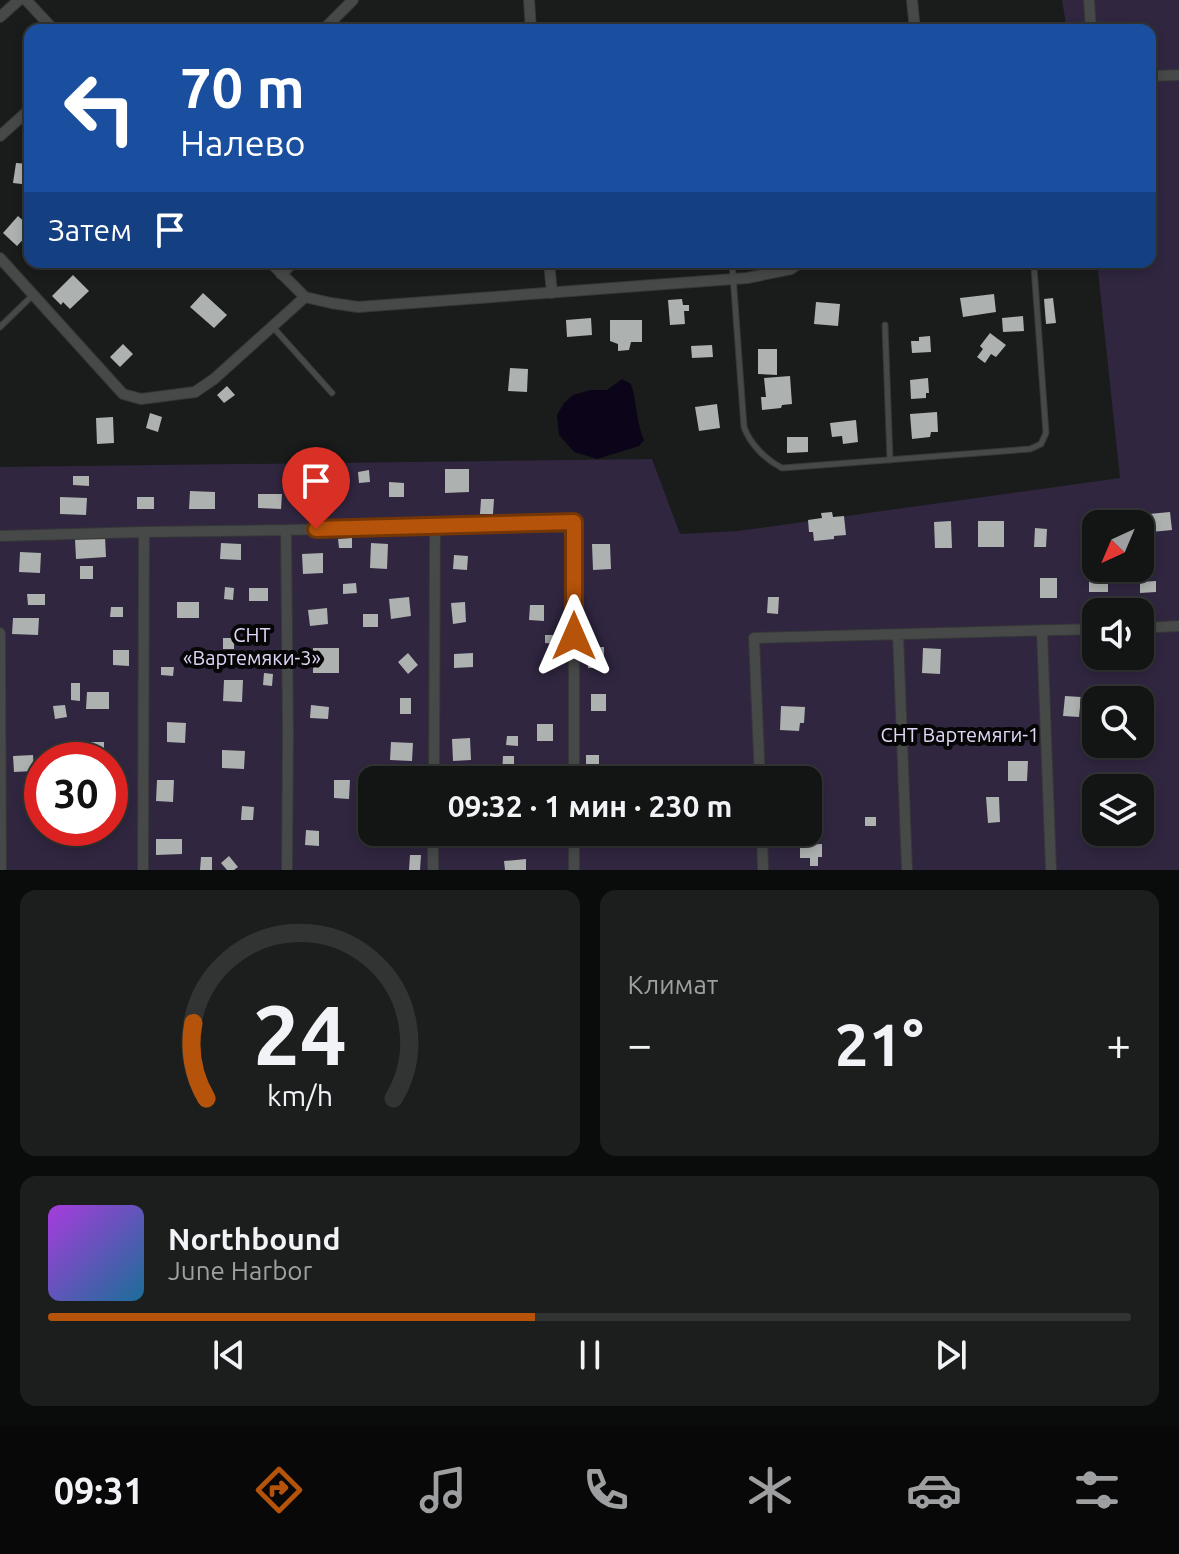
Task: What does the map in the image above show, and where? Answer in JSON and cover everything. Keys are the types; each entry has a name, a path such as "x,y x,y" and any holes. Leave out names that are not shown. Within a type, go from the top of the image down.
{"street":[{"path":"0,17 19,0"},
{"path":"26,0 48,24"},
{"path":"329,24 353,0"},
{"path":"529,0 531,24"},
{"path":"912,0 914,24"},
{"path":"1089,0 1091,24"},
{"path":"1156,76 1179,75"},
{"path":"0,136 24,114"},
{"path":"0,258 123,394 141,399 195,392 214,379 305,297"},
{"path":"276,268 305,297 358,307 732,279 792,268"},
{"path":"281,274 288,268"},
{"path":"550,268 552,293"},
{"path":"0,536 574,522 574,766"},
{"path":"434,766 435,527"},
{"path":"286,530 287,870"},
{"path":"143,870 144,532"},
{"path":"1154,627 1179,626"},
{"path":"759,766 754,638 1082,630"},
{"path":"1042,631 1051,870"},
{"path":"0,633 1,870"},
{"path":"898,635 907,870"},
{"path":"433,846 433,870"},
{"path":"574,846 574,870"},
{"path":"762,846 763,870"}],"lane":[{"path":"732,268 744,427 748,438 771,463 782,468 1030,449 1041,444 1046,433 1034,268"},
{"path":"0,327 33,295"},
{"path":"885,325 890,460"},
{"path":"272,326 332,393"}],"green space":[{"path":"1062,0 1179,0 1179,870 0,870 0,467 652,459 680,534 738,531 1120,478 1098,268 1156,268 1156,24 1066,24"}],"shaded area":[{"path":"622,379 631,384 644,440 639,446 597,459 574,452 559,435 557,415 564,403 573,395 590,390 607,390"}],"building":[{"path":"16,163 24,164 24,184 13,183"},
{"path":"18,216 24,222 24,238 17,246 3,233"},
{"path":"73,275 89,291 70,309 52,296"},
{"path":"203,293 227,315 214,328 190,307"},
{"path":"994,294 996,312 963,317 960,298"},
{"path":"1053,298 1056,323 1046,324 1044,299"},
{"path":"682,299 683,305 689,305 689,311 684,311 685,324 670,325 668,300"},
{"path":"816,302 840,304 838,326 814,324"},
{"path":"1023,316 1024,331 1003,332 1002,318"},
{"path":"591,318 592,335 567,337 566,320"},
{"path":"610,320 642,320 642,342 631,342 629,350 618,351 618,344 610,341"},
{"path":"990,333 1006,345 996,357 991,354 985,363 977,357 983,349 980,346"},
{"path":"930,336 931,352 912,353 911,341"},
{"path":"123,344 133,354 120,367 110,357"},
{"path":"712,345 713,357 692,358 691,346"},
{"path":"758,349 777,349 777,375 758,374"},
{"path":"510,368 528,369 527,392 508,391"},
{"path":"790,376 792,404 762,410 761,397 766,397 764,378"},
{"path":"928,378 929,393 926,393 926,398 911,399 910,380"},
{"path":"227,386 235,395 224,403 217,395"},
{"path":"717,404 720,428 699,431 695,407"},
{"path":"937,412 938,432 931,432 930,437 912,439 910,414"},
{"path":"150,413 162,417 158,432 146,428"},
{"path":"113,417 114,443 97,444 96,418"},
{"path":"856,420 858,442 843,444 842,436 832,437 830,423"},
{"path":"787,437 808,437 808,452 787,453"},
{"path":"445,469 469,469 469,492 445,493"},
{"path":"369,470 370,482 359,483 358,472"},
{"path":"73,476 89,476 89,486 73,485"},
{"path":"289,477 306,477 306,487 290,488"},
{"path":"389,482 404,483 404,497 389,497"},
{"path":"190,491 215,492 215,509 189,509"},
{"path":"258,494 282,494 281,509 258,508"},
{"path":"60,497 87,498 86,515 60,514"},
{"path":"137,497 154,497 154,509 137,509"},
{"path":"481,499 494,499 493,514 480,514"},
{"path":"832,512 833,517 844,516 846,535 814,541 808,520 822,518 821,513"},
{"path":"1170,512 1172,530 1154,532 1154,514"},
{"path":"951,521 952,548 935,548 934,522"},
{"path":"978,521 1004,521 1004,547 978,547"},
{"path":"1035,528 1047,529 1046,547 1034,547"},
{"path":"105,537 106,557 76,559 75,539"},
{"path":"352,538 352,548 339,548 338,539"},
{"path":"221,543 241,544 241,560 220,559"},
{"path":"371,543 388,544 387,569 370,568"},
{"path":"592,544 610,544 611,569 593,570"},
{"path":"20,552 41,553 40,573 19,572"},
{"path":"323,553 323,573 303,574 302,554"},
{"path":"454,555 468,556 467,570 453,569"},
{"path":"80,566 93,566 93,579 80,579"},
{"path":"1040,578 1057,578 1057,598 1040,598"},
{"path":"1154,581 1156,592 1140,593 1140,582"},
{"path":"1089,582 1108,582 1108,592 1089,592"},
{"path":"356,583 357,593 343,594 343,584"},
{"path":"225,587 234,588 233,600 224,599"},
{"path":"249,588 268,588 268,601 249,601"},
{"path":"27,594 45,594 45,605 28,605"},
{"path":"409,597 411,616 391,619 389,599"},
{"path":"768,597 779,597 778,614 767,613"},
{"path":"177,602 199,602 199,618 177,618"},
{"path":"465,602 466,622 453,624 451,603"},
{"path":"530,605 544,605 544,621 529,620"},
{"path":"111,607 123,607 123,617 110,617"},
{"path":"327,608 328,624 310,626 308,610"},
{"path":"363,614 378,614 378,627 363,627"},
{"path":"13,618 39,618 38,635 12,634"},
{"path":"545,635 558,635 558,644 545,643"},
{"path":"223,638 234,638 234,649 223,649"},
{"path":"587,647 604,647 604,668 588,668"},
{"path":"313,648 339,648 339,673 313,673"},
{"path":"923,648 941,649 940,674 922,673"},
{"path":"113,650 129,650 129,666 113,665"},
{"path":"408,653 418,665 408,674 398,662"},
{"path":"473,653 473,667 454,668 454,654"},
{"path":"161,667 174,667 173,676 161,675"},
{"path":"264,673 273,674 272,686 263,685"},
{"path":"224,680 243,680 242,702 223,701"},
{"path":"71,683 80,683 80,701 71,700"},
{"path":"87,692 109,692 109,709 86,709"},
{"path":"591,694 606,694 606,711 591,711"},
{"path":"1065,696 1081,697 1079,717 1063,716"},
{"path":"400,698 411,698 411,714 400,714"},
{"path":"65,705 67,717 55,719 53,706"},
{"path":"311,705 329,707 328,719 310,718"},
{"path":"781,706 805,707 804,723 800,723 799,731 780,730"},
{"path":"167,722 186,723 185,743 167,742"},
{"path":"537,724 553,724 553,741 537,741"},
{"path":"507,736 518,736 518,746 506,745"},
{"path":"470,738 471,760 453,761 452,739"},
{"path":"391,742 413,743 412,761 390,760"},
{"path":"222,750 245,751 244,769 222,768"},
{"path":"24,755 24,772 14,772 13,756"},
{"path":"586,755 599,755 599,766 586,766"},
{"path":"503,756 514,756 514,766 502,766"},
{"path":"1008,761 1028,761 1027,781 1008,781"},
{"path":"157,780 174,780 173,802 156,801"},
{"path":"334,780 350,780 349,799 334,798"},
{"path":"986,797 999,797 1000,822 988,823"},
{"path":"242,806 254,807 253,820 241,820"},
{"path":"865,817 876,817 876,826 865,826"},
{"path":"306,830 319,831 319,846 305,845"},
{"path":"156,839 182,839 182,854 156,855"},
{"path":"800,846 822,846 818,866 810,866 810,858 800,858"},
{"path":"410,855 421,855 420,870 409,870"},
{"path":"229,856 238,867 234,870 227,870 221,863"},
{"path":"201,857 212,857 212,870 200,870"},
{"path":"526,859 526,870 505,870 504,861"}],"route":[{"path":"316,529 574,522 574,636"}],"park label":[{"name":"СНТ «Вартемяки-3»","path":"252,646"},
{"name":"СНТ Вартемяги-1","path":"960,735"}]}
